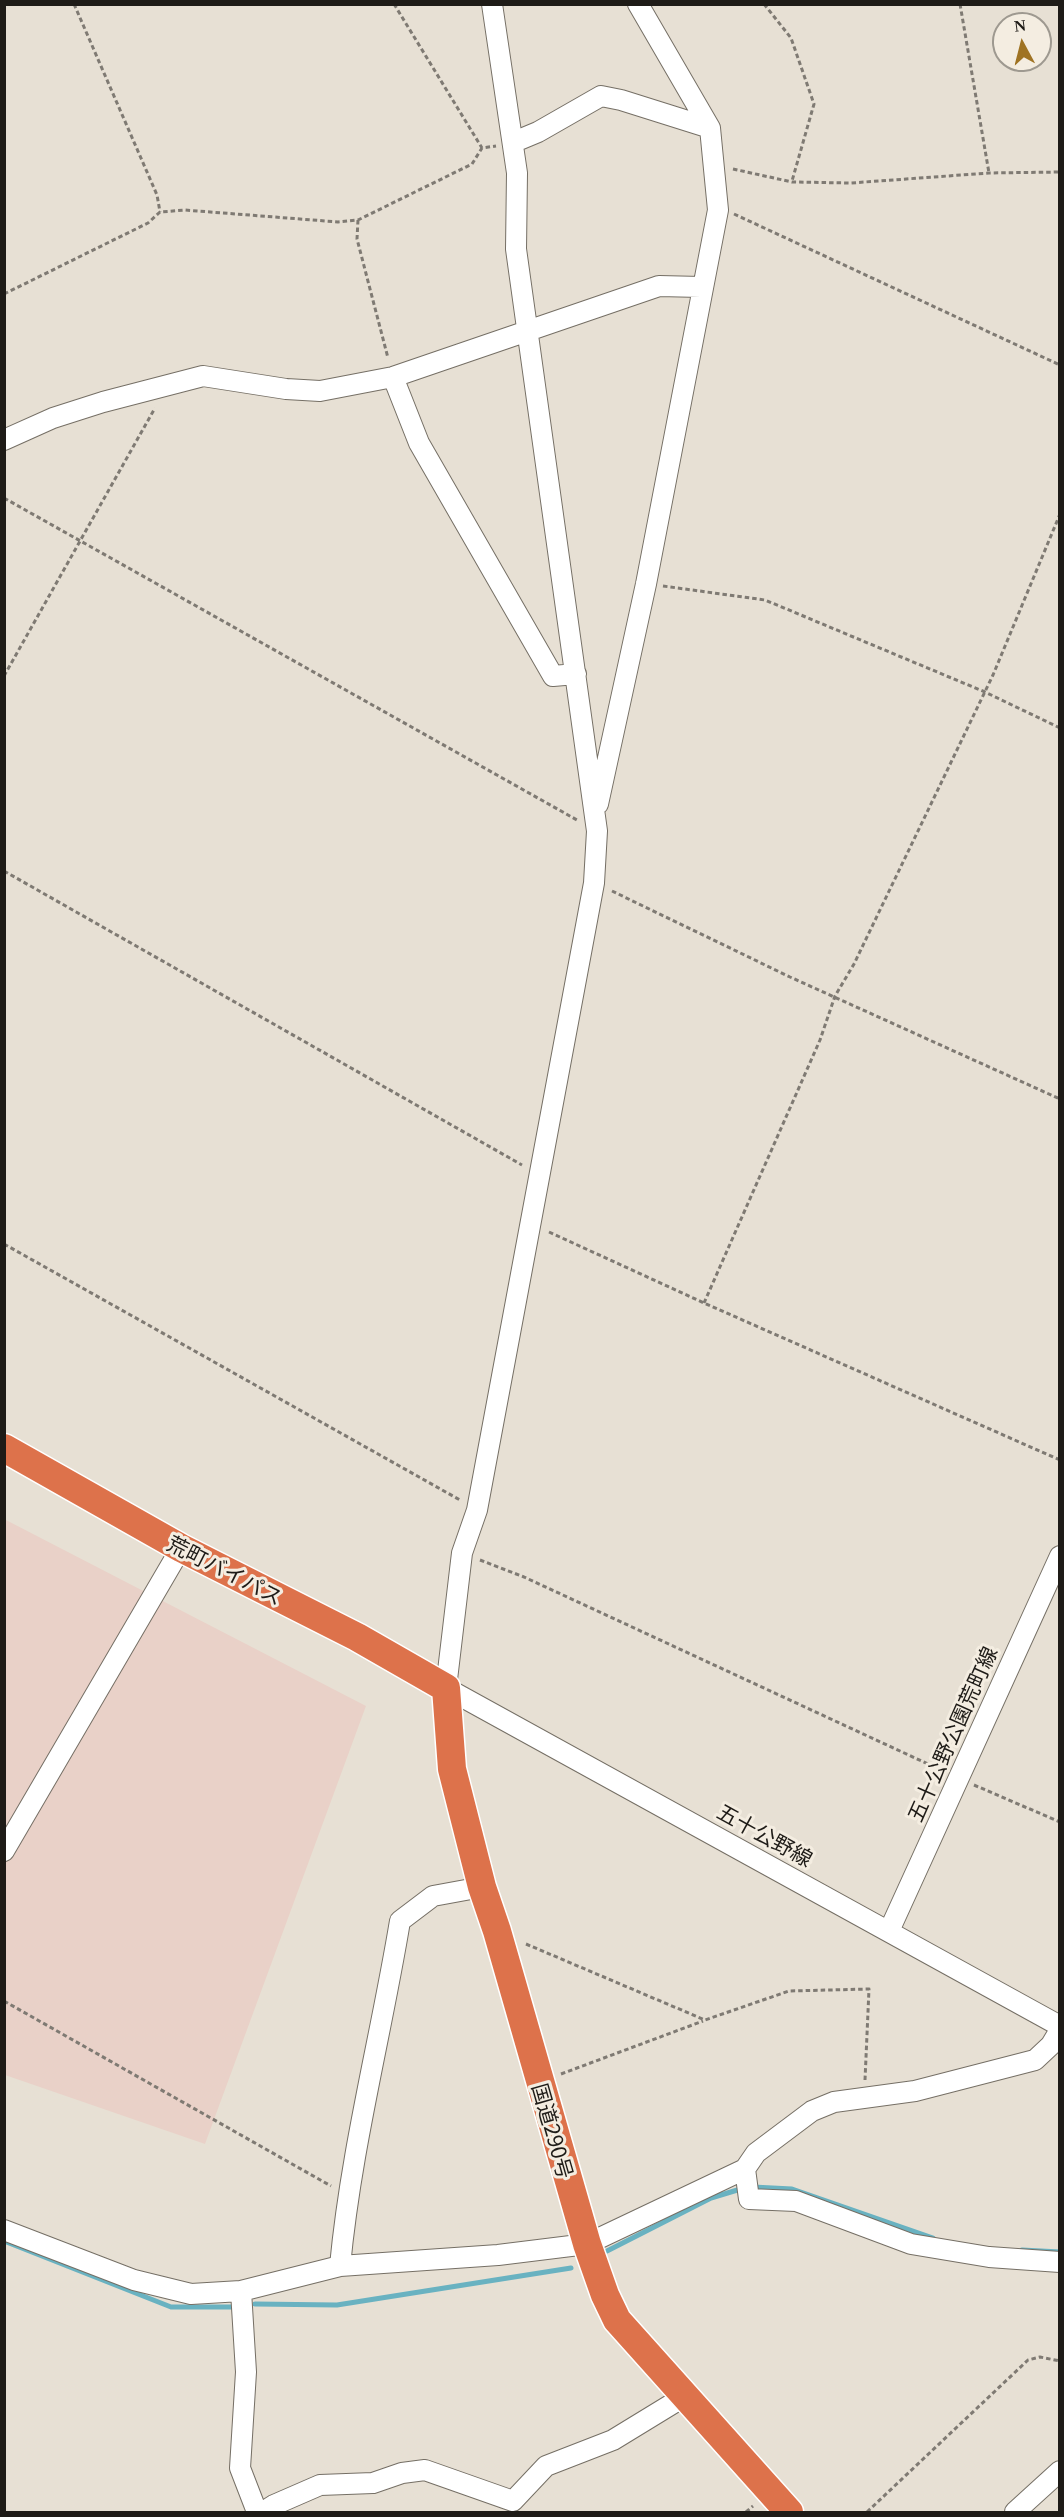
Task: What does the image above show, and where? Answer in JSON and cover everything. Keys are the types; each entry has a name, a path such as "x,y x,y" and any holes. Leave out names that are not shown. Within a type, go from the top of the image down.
{"highway":[{"name":"荒町バイパス","path":"4,1448 181,1548 357,1636 446,1688"},
{"name":"国道290号","path":"446,1688 452,1769 482,1887 497,1931 587,2244 605,2295 617,2320 789,2512"}],"street":[{"path":"446,1688 462,1553 477,1510 594,883 596,824 516,249 517,172 492,4"},
{"path":"596,824 646,584 701,287 718,210 710,129 638,4"},
{"path":"513,142 538,132 601,96 621,100 710,129"},
{"path":"4,440 63,415 169,383 203,376 286,390 320,391 393,377 659,286 701,287"},
{"path":"393,377 419,443 553,676 576,674"},
{"path":"4,1851 181,1548"},
{"name":"五十公野公園荒町線","path":"889,1931 1059,1556"},
{"name":"五十公野線","path":"446,1688 889,1931 1059,2028"},
{"path":"340,2266 348,2196 362,2117 384,2017 400,1921 433,1896 482,1887"},
{"path":"4,2230 134,2280 191,2294 241,2291 340,2266 498,2255 587,2244 745,2169 756,2153 812,2111 834,2102 915,2091 1035,2060 1051,2045 1059,2028"},
{"path":"745,2169 749,2199 796,2201 911,2244 988,2258 1059,2262"},
{"path":"241,2291 246,2372 240,2468 257,2512"},
{"path":"263,2512 320,2485 373,2483 402,2473 425,2470 513,2501 546,2466 613,2440 685,2396"},
{"path":"1015,2512 1059,2471"}],"path":[{"path":"74,4 157,195 160,212"},
{"path":"394,4 482,148"},
{"path":"764,4 791,38 814,104 792,182"},
{"path":"960,4 989,173"},
{"path":"4,294 148,223 160,212 185,210 338,222 358,220 472,164 482,148 513,142"},
{"path":"714,165 792,182 851,183 989,173 1059,172"},
{"path":"718,210 739,216 1059,365"},
{"path":"358,220 357,239 393,377"},
{"path":"4,676 169,383"},
{"path":"4,498 78,542 596,824"},
{"path":"704,1303 820,1040 835,996 854,964 985,692 1059,514"},
{"path":"646,584 765,600 985,692 1059,728"},
{"path":"4,871 539,1175"},
{"path":"594,883 1059,1099"},
{"path":"530,1223 704,1303 1059,1460"},
{"path":"4,1244 477,1510"},
{"path":"462,1553 524,1577 1059,1822"},
{"path":"497,1931 705,2020"},
{"path":"539,2082 789,1991 869,1989 865,2097"},
{"path":"4,2001 348,2196"},
{"path":"867,2512 1028,2360 1040,2357 1059,2361"}],"shaded area":[{"path":"4,1519 366,1706 205,2144 5,2075"}],"waterway":[{"path":"753,2187 792,2189 933,2238"},
{"path":"607,2251 711,2198 744,2188"},
{"path":"4,2241 171,2307 234,2307"},
{"path":"1022,2250 1060,2252"},
{"path":"255,2304 337,2305 571,2268"}]}
